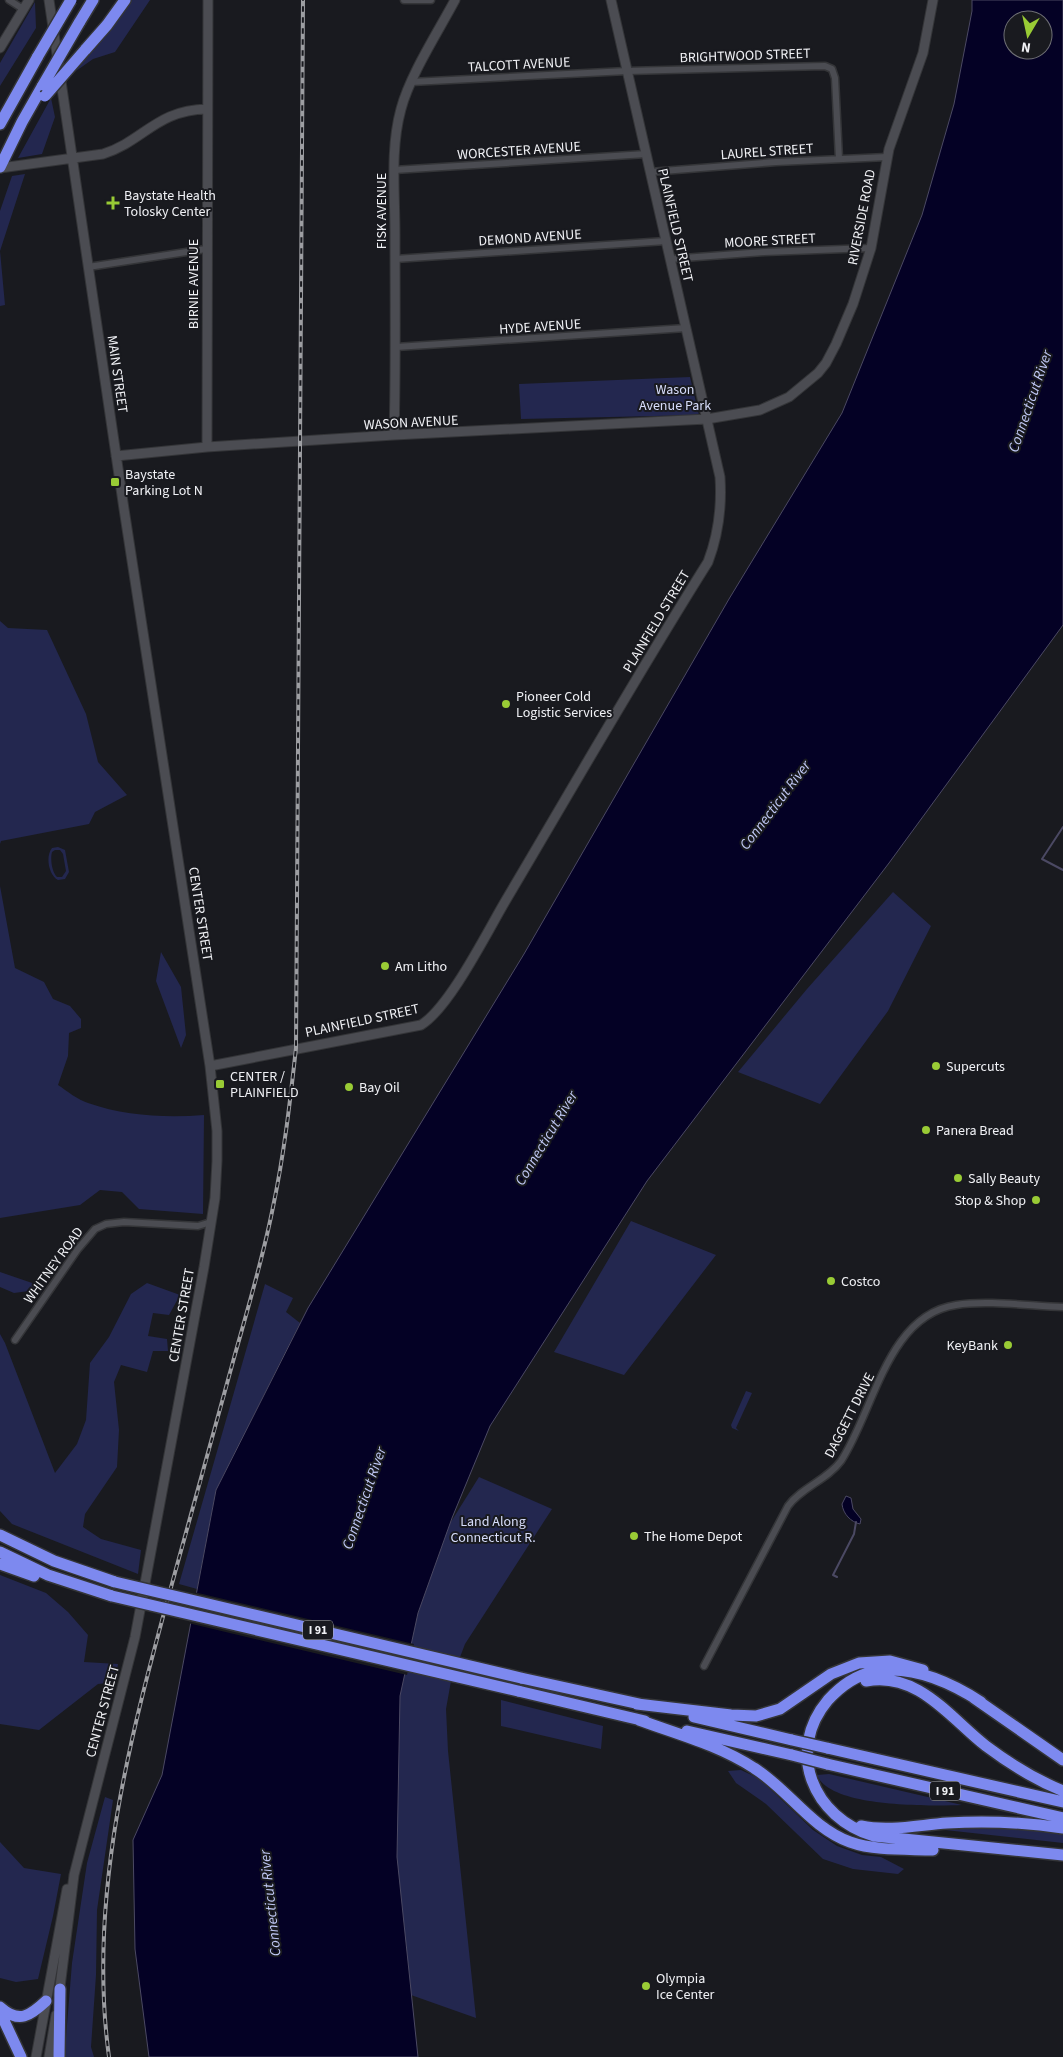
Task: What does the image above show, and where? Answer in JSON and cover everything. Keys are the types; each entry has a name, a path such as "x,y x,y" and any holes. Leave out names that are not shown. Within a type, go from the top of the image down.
{"highway":[{"path":"0,124 71,0"},
{"path":"0,168 16,132 44,90 93,0"},
{"path":"44,90 85,50 107,25 125,0"},
{"path":"0,1526 16,1537 76,1569"},
{"name":"I 91","path":"0,1535 32,1552 115,1582 521,1678 1063,1802"},
{"name":"I 91","path":"0,1552 36,1570 112,1596 1063,1818"},
{"path":"0,1564 34,1576 83,1587"},
{"path":"637,1704 731,1715 761,1715 773,1712 788,1704 842,1668 859,1663 884,1660 907,1664 949,1682 981,1702 1063,1760"},
{"path":"981,1702 940,1681 915,1674 889,1671 867,1674 850,1681 835,1693 823,1707 812,1726 806,1751 810,1774 817,1792 840,1819 857,1830 874,1836 1063,1855"},
{"path":"823,1707 841,1691 862,1682 885,1679 904,1683 926,1694 970,1734 999,1756 1063,1792"},
{"path":"639,1720 719,1750 745,1762 774,1782 828,1831 850,1842 874,1847 1063,1855"},
{"path":"817,1792 830,1808 841,1816 858,1825 875,1828 978,1822 1022,1823 1063,1828"},
{"path":"60,1989 60,2057"},
{"path":"0,2007 6,2013 16,2017 24,2016 32,2014 46,2001"},
{"path":"0,2012 21,2057"}],"main road":[{"path":"0,48 29,0"},
{"name":"MAIN STREET","path":"49,0 161,752"},
{"name":"BIRNIE AVENUE","path":"207,447 208,0"},
{"name":"FISK AVENUE","path":"394,436 396,347 394,170 398,123 411,82 455,0"},
{"name":"PLAINFIELD STREET","path":"210,1066 421,1025 439,1010 563,807 708,562 717,538 721,517 720,476 610,0"},
{"name":"RIVERSIDE ROAD","path":"707,419 760,410 789,397 818,373 833,351 847,320 871,248 886,157 924,53 933,0"},
{"path":"0,168 72,159 113,150 172,114 190,109 207,109"},
{"name":"WASON AVENUE","path":"116,456 207,447 707,419"},
{"name":"CENTER STREET","path":"49,2057 60,1989 74,1875 134,1637 188,1360 211,1222 216,1178 217,1144 210,1066 161,752"},
{"name":"CENTER STREET","path":"36,2057 67,1890 74,1875"}],"street":[{"path":"9,0 23,9"},
{"path":"404,0 431,0"},
{"name":"BRIGHTWOOD STREET","path":"627,71 812,65 829,67 833,72 835,81 839,159"},
{"name":"TALCOTT AVENUE","path":"411,82 627,71"},
{"name":"WORCESTER AVENUE","path":"394,170 646,154"},
{"name":"LAUREL STREET","path":"650,172 776,162 886,157"},
{"name":"DEMOND AVENUE","path":"395,259 666,241"},
{"name":"MOORE STREET","path":"670,259 764,252 871,248"},
{"path":"88,267 206,249"},
{"name":"HYDE AVENUE","path":"396,347 686,328"},
{"name":"WHITNEY ROAD","path":"15,1340 78,1249 95,1229 106,1224 124,1222 198,1226 211,1222"},
{"name":"DAGGETT DRIVE","path":"704,1666 788,1506 796,1496 830,1473 841,1461 893,1354 909,1329 929,1314 957,1304 1063,1307"}],"green space":[{"path":"132,0 150,0 115,52 93,59 76,71"},
{"path":"35,2 36,28 0,86 0,63"},
{"path":"51,98 55,117 42,154 18,158"},
{"path":"25,174 0,251 0,211 12,176"},
{"path":"0,251 5,305 0,306"},
{"name":"Wason Avenue Park","path":"690,377 699,415 521,419 519,384"},
{"path":"0,621 8,628 47,630 86,714 98,762 127,795 95,812 89,824 1,841 0,844"},
{"path":"58,847 65,850 69,872 65,879 58,880 50,870 48,861 52,848","holes":["55,850 60,850 63,854 66,871 62,877 57,877 51,862 51,855"]},
{"path":"0,886 15,968 44,982 53,999 70,1006 81,1019 81,1028 69,1033 68,1056 58,1085 84,1102 116,1111 160,1116 204,1115 203,1214 139,1209 122,1192 100,1190 80,1205 0,1218"},
{"path":"893,892 931,926 888,1011 820,1104 738,1072 807,989"},
{"path":"161,952 181,987 186,1035 181,1048 156,981"},
{"path":"631,1221 716,1255 624,1375 554,1352"},
{"path":"0,1272 35,1284 36,1290 14,1293 0,1287"},
{"path":"147,1283 180,1295 169,1315 153,1313 148,1336 167,1339 168,1351 153,1351 147,1372 121,1365 114,1382 119,1430 117,1467 85,1514 83,1527 101,1539 141,1550 138,1574 12,1524 0,1511 0,1334 55,1473 77,1444 86,1420 90,1363 109,1337 131,1294"},
{"path":"265,1284 293,1298 286,1312 300,1323 216,1490 197,1589 179,1584"},
{"path":"746,1391 752,1393 736,1428 739,1431 732,1428 731,1425"},
{"name":"Land Along Connecticut R.","path":"479,1477 552,1509 465,1644 451,1681 446,1709 448,1751 476,2018 411,1995 381,1765 418,1613 449,1525"},
{"path":"0,1575 46,1593 68,1612 88,1635 84,1662 118,1664 115,1682 98,1684 39,1730 0,1724"},
{"path":"501,1700 603,1726 601,1749 501,1726"},
{"path":"741,1770 760,1779 813,1830 837,1846 862,1855 881,1857 904,1869 898,1874 853,1869 823,1859 766,1804 736,1783 728,1771"},
{"path":"829,1774 962,1805 906,1805 860,1799 841,1794 826,1786 817,1775"},
{"path":"105,1797 113,1800 97,1910 96,1975 91,2047 94,2057 66,2057 72,1963 87,1863"},
{"path":"997,1827 1063,1831 1063,1843 945,1830"},
{"path":"0,1842 24,1868 61,1874 38,1979 16,1982 0,1978"}],"water":[{"name":"Connecticut River","path":"972,0 1063,0 1063,625 889,863 647,1181 490,1426 452,1518 418,1613 400,1696 397,1857 418,2057 149,2057 135,1949 133,1840 162,1775 216,1490 308,1308 524,954 729,599 842,413 922,215 954,104 972,11"},
{"path":"846,1496 851,1498 853,1509 861,1519 860,1524 851,1519 844,1511 842,1504"}],"pier":[{"path":"194,1592 414,1644 407,1675 188,1623"}],"waterway":[{"path":"1063,827 1042,859 1063,870"},
{"path":"837,1577 833,1575 854,1534 856,1522"}],"railway":[{"path":"109,2057 104,1994 104,1930 109,1867 119,1805 131,1742 146,1680 265,1245 284,1148 296,1048 303,0"}],"place":[{"name":"Baystate Health Tolosky Center","path":"113,203"},
{"name":"Baystate Parking Lot N","path":"115,482"},
{"name":"Pioneer Cold Logistic Services","path":"506,704"},
{"name":"Am Litho","path":"385,966"},
{"name":"Supercuts","path":"936,1066"},
{"name":"CENTER / PLAINFIELD","path":"220,1084"},
{"name":"Bay Oil","path":"349,1087"},
{"name":"Panera Bread","path":"926,1130"},
{"name":"Sally Beauty","path":"958,1178"},
{"name":"Stop & Shop","path":"1036,1200"},
{"name":"Costco","path":"831,1281"},
{"name":"KeyBank","path":"1008,1345"},
{"name":"The Home Depot","path":"634,1536"},
{"name":"Olympia Ice Center","path":"646,1986"}]}
